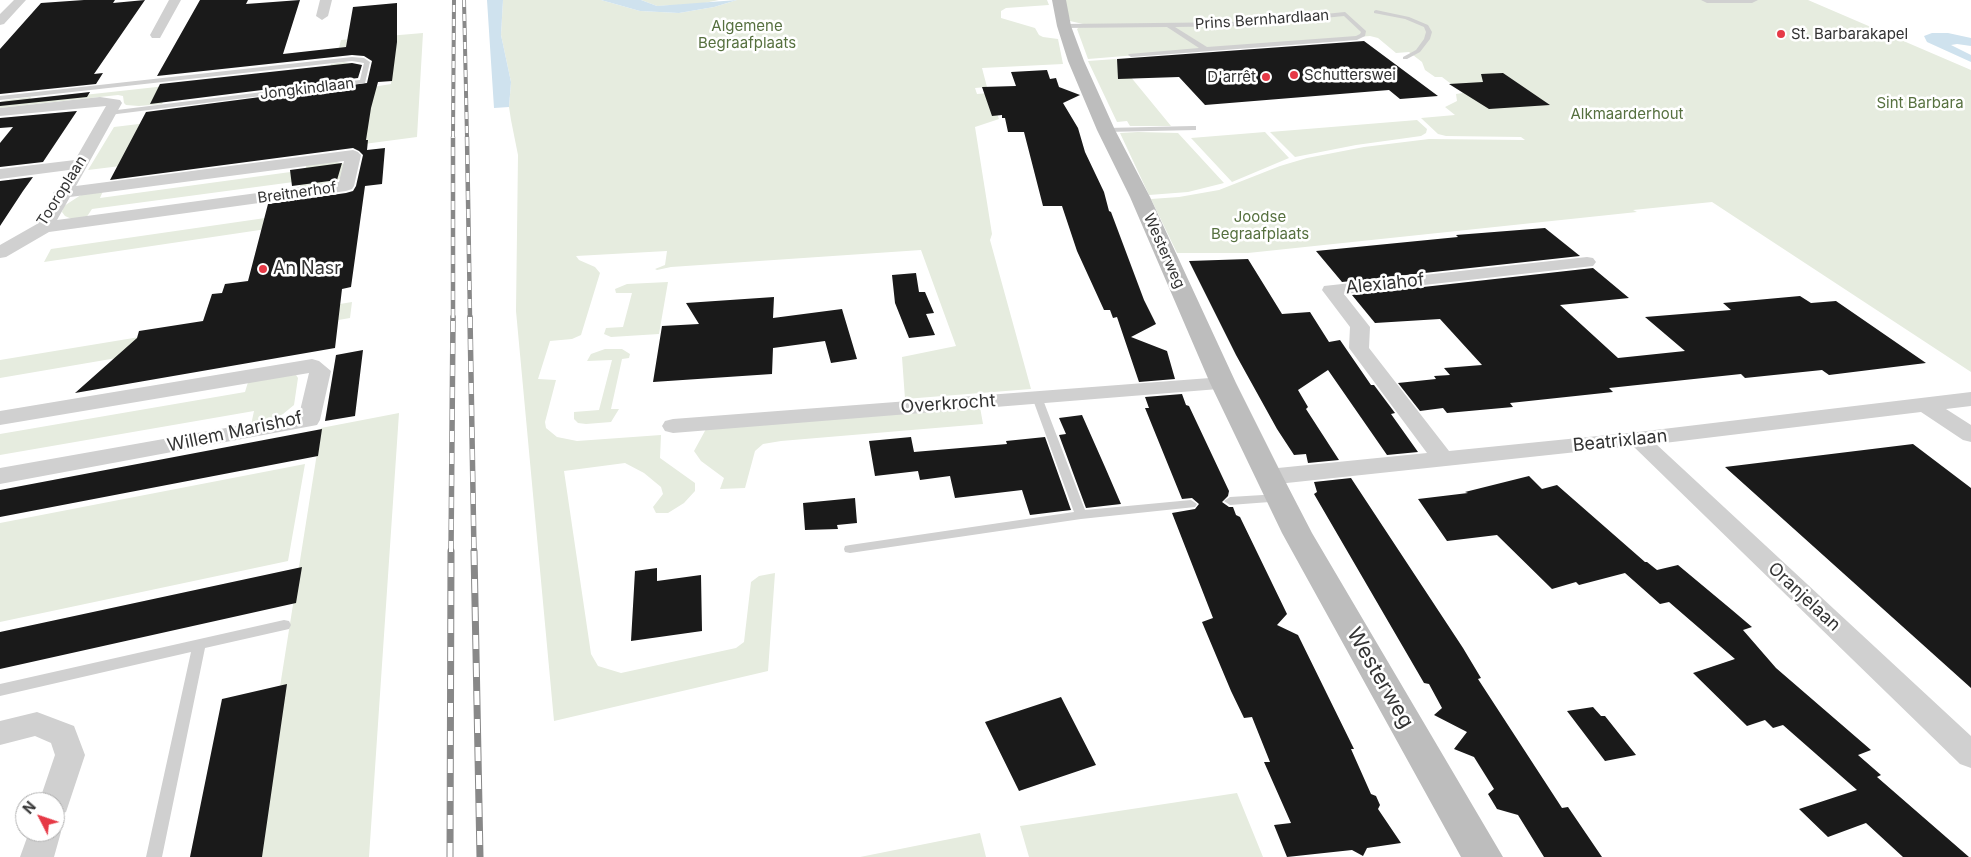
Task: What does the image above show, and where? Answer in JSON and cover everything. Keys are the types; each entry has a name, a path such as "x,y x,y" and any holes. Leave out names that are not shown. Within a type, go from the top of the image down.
{"street":[{"path":"0,21 20,0"},
{"path":"156,35 175,0"},
{"path":"322,16 326,0"},
{"path":"1707,0 1752,0"},
{"name":"Westerweg","path":"1062,13 1076,61 1106,130 1140,197 1223,383 1274,487 1297,533 1483,857"},
{"path":"0,112 100,101 115,103 109,113"},
{"name":"Tooroplaan","path":"0,253 44,227 61,194 109,113"},
{"name":"Breitnerhof","path":"44,227 346,186 353,155 61,194"},
{"path":"0,174 79,164"},
{"name":"Alexiahof","path":"1443,459 1359,348 1360,328 1331,290 1587,262"},
{"name":"Willem Marishof","path":"0,418 312,365 320,371 309,420 0,476"},
{"name":"Overkrocht","path":"673,426 1223,383"},
{"name":"Beatrixlaan","path":"1274,487 1443,459 1638,439 1971,399"},
{"path":"1926,405 1971,435"},
{"name":"Oranjelaan","path":"1638,439 1971,755"},
{"path":"0,733 38,724 63,735 70,755 58,792"},
{"path":"37,857 42,842"}],"lane":[{"path":"1376,12 1406,18 1426,26 1429,32 1427,39 1418,51 1405,58"},
{"name":"Prins Bernhardlaan","path":"1062,13 1170,26 1283,21 1345,14 1364,32 1363,35 1357,38 1131,55"},
{"name":"Prins Bernhardlaan","path":"1170,26 1205,49"},
{"name":"Jongkindlaan","path":"0,98 352,58 362,59 367,62 363,82 109,113"},
{"path":"1106,130 1193,128"},
{"path":"1037,397 1081,515"},
{"path":"1230,501 1274,487"},
{"path":"850,548 1081,515 1191,504"},
{"path":"0,690 284,625"},
{"path":"154,857 199,645"}],"green space":[{"path":"503,0 601,0 640,11 679,13 714,7 737,0 1047,0 1049,5 1006,8 1001,11 1001,18 1035,28 1039,35 1043,37 1058,39 1063,64 982,68 987,87 975,88 977,94 989,93 999,119 975,127 992,234 990,240 1031,389 905,399 902,357 956,346 921,250 671,267 657,270 655,269 665,265 667,251 576,256 579,260 595,267 600,273 581,335 572,339 550,341 538,379 556,380 545,422 546,428 557,437 577,441 661,435 660,458 695,483 695,491 684,503 668,513 656,513 653,507 663,494 661,487 644,473 625,463 564,471 591,654 598,666 621,673 736,648 744,642 751,582 759,576 775,573 768,671 554,721 516,311 518,155 509,107 511,82 501,35"},
{"name":"Algemene Begraafplaats","path":"641,0 719,0 699,4 657,6"},
{"name":"Alkmaarderhout","path":"1064,0 1808,0 1971,70 1971,372 1712,202 1633,210 1637,212 1248,253 1177,253 1151,199 1179,197 1219,190 1280,166 1307,158 1364,147 1429,139 1525,140 1521,137 1446,136 1438,134 1421,118 1455,115 1445,107 1457,101 1456,94 1463,93 1442,77 1435,77 1425,70 1422,62 1409,52 1396,53 1378,38 1370,36 1088,59 1077,29 1083,24 1070,21"},
{"path":"423,33 417,137 364,144 364,136 88,170 114,127 371,96 373,87 391,84 395,42 339,48 341,40"},
{"path":"1116,59 1171,126 1130,126 1127,121 1117,122 1088,61"},
{"path":"344,62 358,65 354,78 340,83 329,84 330,79 165,98 162,104 139,106 126,105 123,96 118,95 0,108 0,102 7,100 31,97 29,101 330,68 331,64"},
{"path":"1417,120 1427,129 1426,133 1421,136 1356,145 1295,157 1270,132"},
{"path":"1265,132 1289,158 1232,182 1191,138"},
{"path":"1120,133 1178,133 1224,183 1188,192 1149,195"},
{"path":"333,161 344,164 343,177 331,183 299,189 301,181 92,209 86,218 74,220 65,216 62,212 64,206 84,193 103,191 100,198 305,170 307,164"},
{"path":"362,204 361,215 44,262 51,249"},
{"path":"668,282 659,334 611,337 604,334 606,328 623,327 632,293 616,293 615,289 627,284"},
{"path":"352,302 350,318 0,378 0,360"},
{"path":"605,349 622,349 630,354 629,358 622,359 611,409 619,409 611,422 578,423 574,419 574,412 599,410 612,360 587,361 591,354"},
{"path":"296,375 298,378 294,405 283,414 267,422 251,425 254,411 0,455 0,434 245,392 249,379"},
{"path":"980,407 983,424 763,444 755,451 745,488 720,489 724,478 701,461 694,451 706,429"},
{"path":"399,413 369,857 253,857 321,428"},
{"path":"305,464 288,561 0,622 0,523"},
{"path":"1237,793 1263,857 1029,857 1020,826"},
{"path":"980,833 986,857 860,857"}],"water":[{"path":"487,0 503,0 501,35 511,82 509,107 494,108"},
{"path":"601,0 641,0 657,6 737,0 714,7 679,13 640,11"},
{"path":"1932,33 1948,33 1971,38 1971,46 1951,45 1971,55 1971,62 1927,42 1924,36"}],"building":[{"path":"115,0 113,3 145,0 94,74 103,73 96,84 0,94 0,49 41,3"},
{"path":"200,0 248,0 246,4 300,0 283,54 346,47 353,7 397,3 397,42 392,81 378,82 371,108 366,140 368,140 367,150 385,148 382,184 365,186 351,287 342,289 335,348 75,393 137,338 139,331 203,321 212,294 222,293 225,284 248,281 268,204 346,193 353,191 356,186 363,155 353,148 110,180 146,112 367,83 372,61 364,56 352,55 157,76"},
{"name":"Schutterswei","path":"1364,41 1438,96 1400,99 1389,90 1205,105 1179,77 1118,79 1117,59"},
{"path":"352,63 362,65 358,78 150,104 160,84"},
{"path":"1047,70 1050,79 1056,78 1059,87 1080,95 1063,103 1078,128 1085,152 1104,192 1109,211 1144,300 1156,324 1131,337 1167,351 1175,379 1139,382 1117,317 1113,318 1110,310 1104,310 1077,251 1062,206 1043,206 1024,132 1008,132 1005,118 1002,118 1002,115 992,116 982,87 1016,86 1011,72"},
{"path":"1503,73 1550,105 1489,109 1449,84 1483,82 1481,74"},
{"path":"90,92 87,97 0,106 0,102"},
{"path":"77,111 43,162 0,167 0,143 13,127 0,128 0,118"},
{"path":"342,163 337,180 292,186 290,170"},
{"path":"33,177 23,191 0,226 0,181"},
{"path":"1545,228 1580,256 1342,282 1316,251 1458,237 1456,235"},
{"path":"1248,259 1282,314 1310,312 1329,342 1340,340 1371,385 1374,385 1395,413 1391,414 1418,452 1387,455 1328,370 1298,390 1308,407 1306,409 1339,460 1308,463 1306,454 1294,455 1277,429 1236,355 1189,261"},
{"path":"1593,268 1629,298 1560,305 1618,358 1685,351 1645,317 1731,310 1723,303 1800,296 1811,303 1836,301 1926,363 1829,375 1822,370 1745,378 1741,374 1609,388 1613,392 1510,403 1513,407 1447,413 1443,408 1420,411 1398,383 1436,379 1434,376 1450,375 1444,368 1482,365 1440,319 1375,323 1352,295"},
{"path":"916,273 919,292 925,292 934,313 926,314 935,335 909,338 895,303 892,275"},
{"path":"774,297 773,318 842,309 857,359 831,363 825,341 773,348 772,374 653,382 662,326 699,324 686,303"},
{"path":"363,350 355,416 325,421 336,355"},
{"path":"1182,394 1229,491 1228,496 1222,502 1229,507 1233,507 1236,515 1240,517 1287,614 1277,625 1298,635 1354,749 1351,749 1371,794 1376,796 1380,805 1378,809 1401,843 1367,848 1363,856 1352,850 1287,857 1274,825 1291,823 1264,762 1270,762 1252,717 1244,718 1202,622 1213,618 1172,513 1195,509 1199,504 1192,498 1182,499 1145,408 1149,408 1145,397"},
{"path":"1082,415 1121,504 1086,508 1059,435 1066,434 1059,418"},
{"path":"322,429 318,456 0,517 0,490"},
{"path":"911,437 914,452 1007,444 1006,441 1045,437 1071,510 1030,515 1022,490 955,498 950,476 920,480 918,471 875,476 869,441"},
{"path":"1913,444 1971,488 1971,688 1725,467"},
{"path":"1529,476 1542,489 1557,485 1645,562 1657,570 1678,565 1752,627 1743,630 1776,668 1871,750 1858,755 1881,775 1877,777 1969,857 1903,857 1866,823 1828,837 1799,809 1857,790 1783,725 1773,728 1765,720 1747,726 1693,673 1735,659 1669,602 1660,604 1625,573 1579,585 1576,582 1552,589 1497,535 1447,541 1418,499 1468,493 1465,492"},
{"path":"1351,478 1463,648 1481,678 1478,679 1562,808 1568,807 1602,857 1544,857 1518,815 1497,809 1488,794 1494,789 1474,757 1454,749 1467,732 1434,715 1442,708 1429,684 1424,683 1314,494 1317,492 1314,482"},
{"path":"855,498 857,523 837,525 838,529 805,530 803,503"},
{"path":"302,567 296,603 0,669 0,632"},
{"path":"657,568 657,581 701,575 702,631 631,641 635,571"},
{"path":"287,684 262,857 190,857 222,699"},
{"path":"1061,697 1096,765 1019,791 985,722"},
{"path":"1593,707 1601,716 1605,716 1636,755 1605,761 1567,711"}],"railway":[{"path":"453,138 454,0"},
{"path":"464,0 467,138"},
{"path":"467,137 470,318"},
{"path":"453,138 453,317"},
{"path":"451,552 453,317"},
{"path":"470,317 474,552"},
{"path":"450,857 451,551"},
{"path":"474,551 480,857"}],"place":[{"name":"St. Barbarakapel","path":"1781,34"},
{"name":"Schutterswei","path":"1294,75"},
{"name":"D'arrêt","path":"1266,77"},
{"name":"An Nasr","path":"263,269"}],"park label":[{"name":"Sint Barbara","path":"1920,103"},
{"name":"Joodse Begraafplaats","path":"1260,226"}]}
